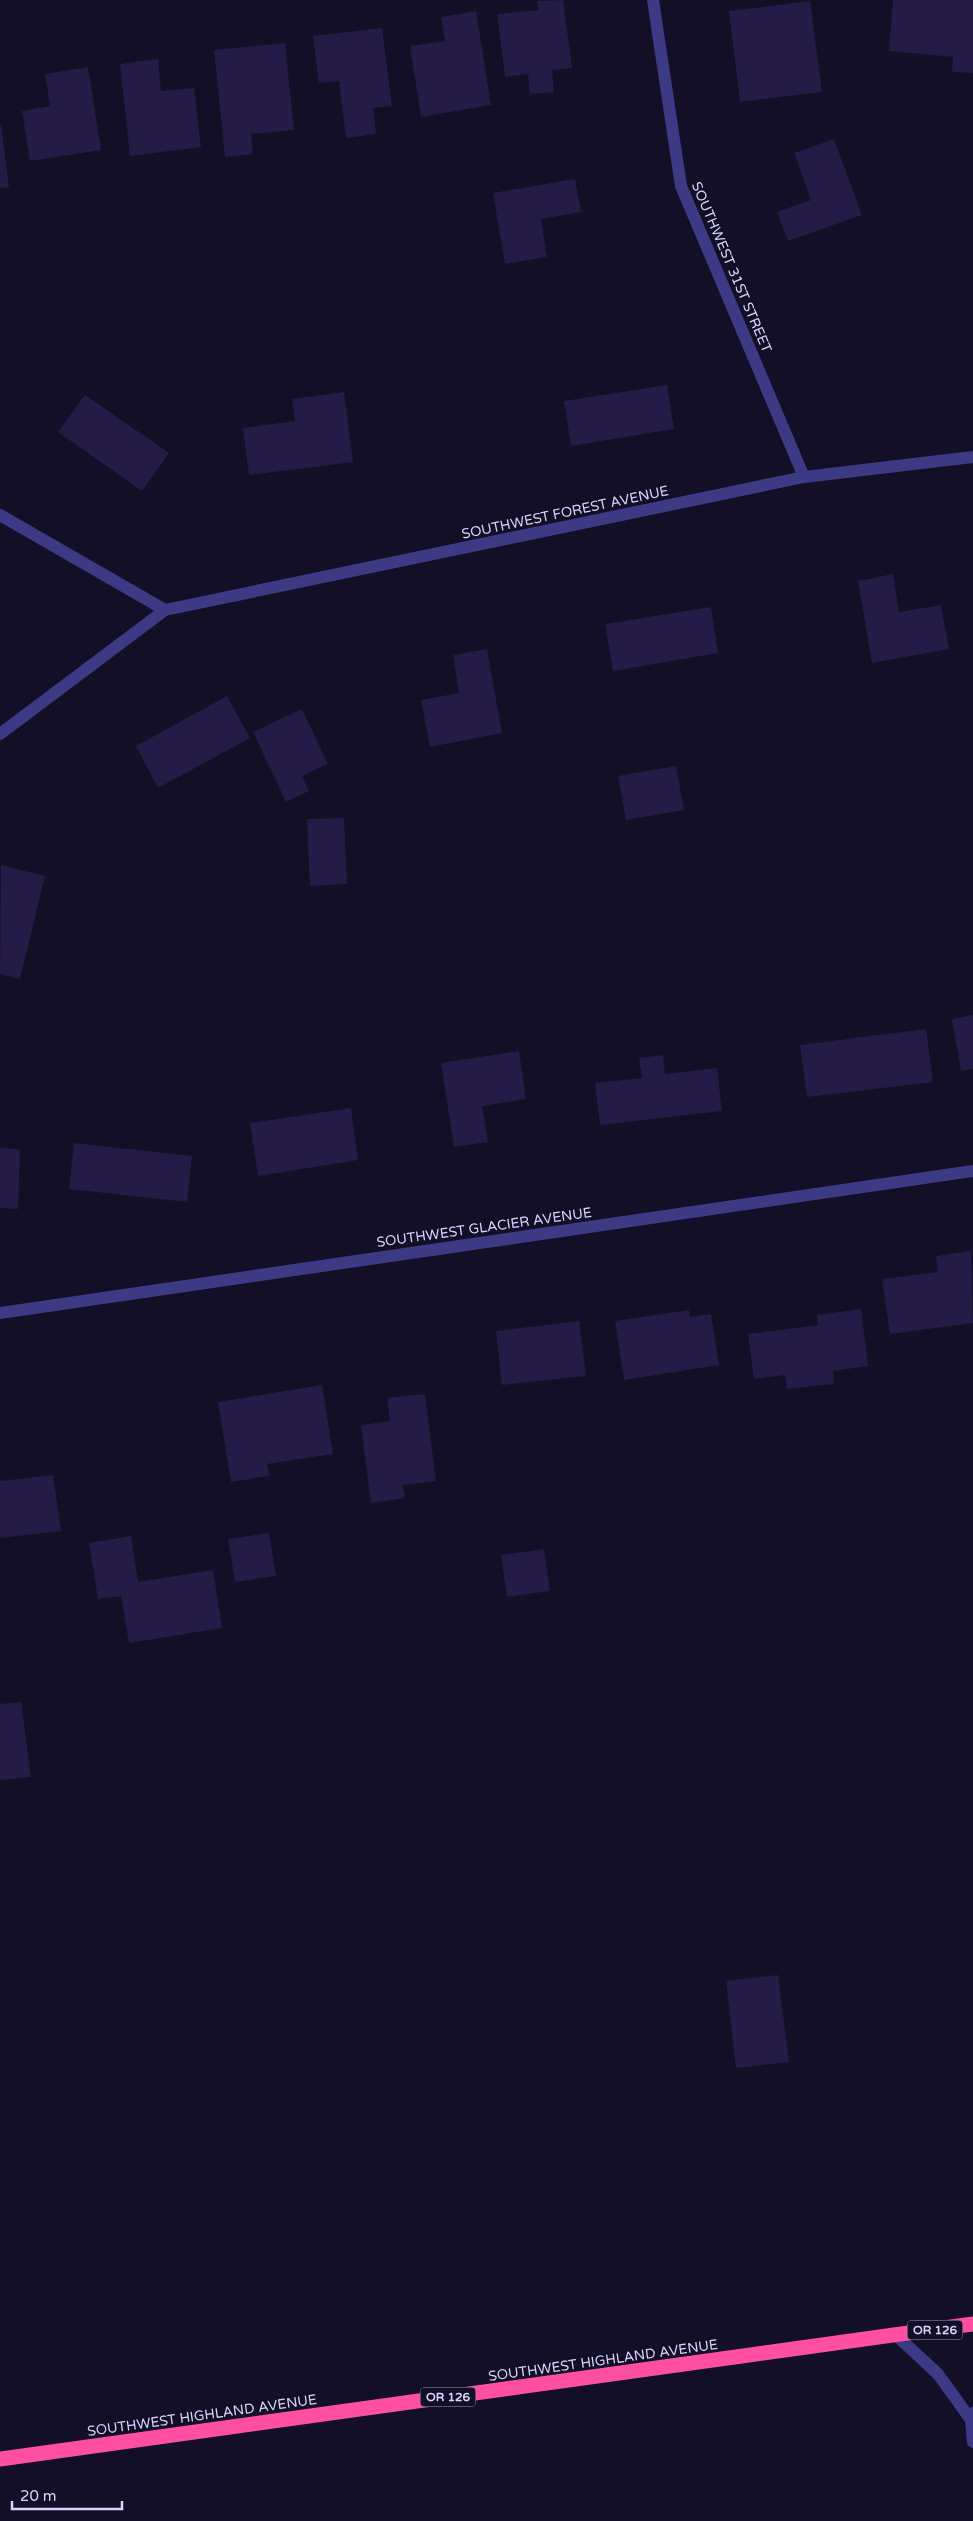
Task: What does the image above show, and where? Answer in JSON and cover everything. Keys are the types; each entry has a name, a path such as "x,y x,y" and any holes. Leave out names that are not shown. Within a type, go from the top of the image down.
{"highway":[{"name":"SOUTHWEST HIGHLAND AVENUE","path":"0,2459 973,2324"}],"street":[{"name":"SOUTHWEST 31ST STREET","path":"653,0 681,186 804,477"},
{"name":"SOUTHWEST FOREST AVENUE","path":"165,610 804,477 973,457"},
{"path":"0,515 165,610 0,734"},
{"name":"SOUTHWEST GLACIER AVENUE","path":"0,1313 973,1171"},
{"path":"897,2336 938,2374 972,2417 973,2442"}],"building":[{"path":"563,0 572,68 552,70 554,92 530,94 528,74 505,77 497,14 539,10 537,1"},
{"path":"893,0 973,0 973,73 952,72 953,57 889,51"},
{"path":"810,1 822,92 740,102 729,11"},
{"path":"476,11 491,105 421,117 410,46 445,41 441,17"},
{"path":"382,28 392,106 373,108 376,134 346,138 339,81 319,83 313,36"},
{"path":"285,43 294,130 251,134 253,154 225,157 214,50"},
{"path":"158,59 161,91 194,88 201,147 130,156 120,64"},
{"path":"88,67 101,150 30,161 22,111 50,106 45,74"},
{"path":"0,126 9,187 0,188"},
{"path":"834,139 862,215 788,241 777,212 811,200 794,153"},
{"path":"575,179 581,212 541,219 547,257 505,264 493,193"},
{"path":"667,385 674,429 571,446 564,401"},
{"path":"344,392 353,462 249,475 243,428 295,421 292,399"},
{"path":"85,395 169,453 142,491 58,432"},
{"path":"893,574 899,612 941,605 949,649 872,663 858,581"},
{"path":"711,607 718,653 613,671 605,624"},
{"path":"487,649 502,733 430,747 421,700 459,693 453,655"},
{"path":"227,696 250,738 158,788 136,746"},
{"path":"302,709 328,764 302,776 309,791 286,802 253,732"},
{"path":"676,766 684,810 626,820 618,776"},
{"path":"344,818 347,884 310,886 307,819"},
{"path":"1,865 45,876 20,979 0,974"},
{"path":"973,1015 973,1069 961,1071 952,1019"},
{"path":"926,1029 933,1082 807,1097 800,1045"},
{"path":"519,1051 526,1099 482,1106 488,1142 454,1147 441,1063"},
{"path":"663,1055 665,1074 717,1068 722,1111 600,1125 595,1083 642,1078 639,1058"},
{"path":"351,1108 358,1160 258,1176 250,1123"},
{"path":"74,1143 192,1156 187,1202 69,1189"},
{"path":"0,1148 20,1149 18,1209 0,1208"},
{"path":"971,1251 973,1323 890,1334 882,1279 938,1272 936,1256"},
{"path":"861,1309 868,1366 833,1371 834,1384 787,1389 785,1375 754,1379 748,1334 818,1325 817,1315"},
{"path":"689,1310 690,1317 711,1314 719,1365 624,1380 615,1321"},
{"path":"579,1321 586,1376 502,1385 496,1331"},
{"path":"322,1385 333,1454 267,1464 269,1476 231,1482 218,1402"},
{"path":"425,1394 436,1481 403,1485 405,1498 371,1503 361,1425 390,1421 387,1398"},
{"path":"53,1475 61,1531 0,1538 0,1481"},
{"path":"269,1533 276,1576 235,1582 228,1539"},
{"path":"131,1536 138,1582 213,1570 222,1628 129,1643 121,1596 98,1599 89,1543"},
{"path":"544,1549 550,1591 507,1597 501,1555"},
{"path":"21,1702 31,1777 0,1780 0,1704"},
{"path":"778,1975 789,2062 736,2068 726,1981"}]}
